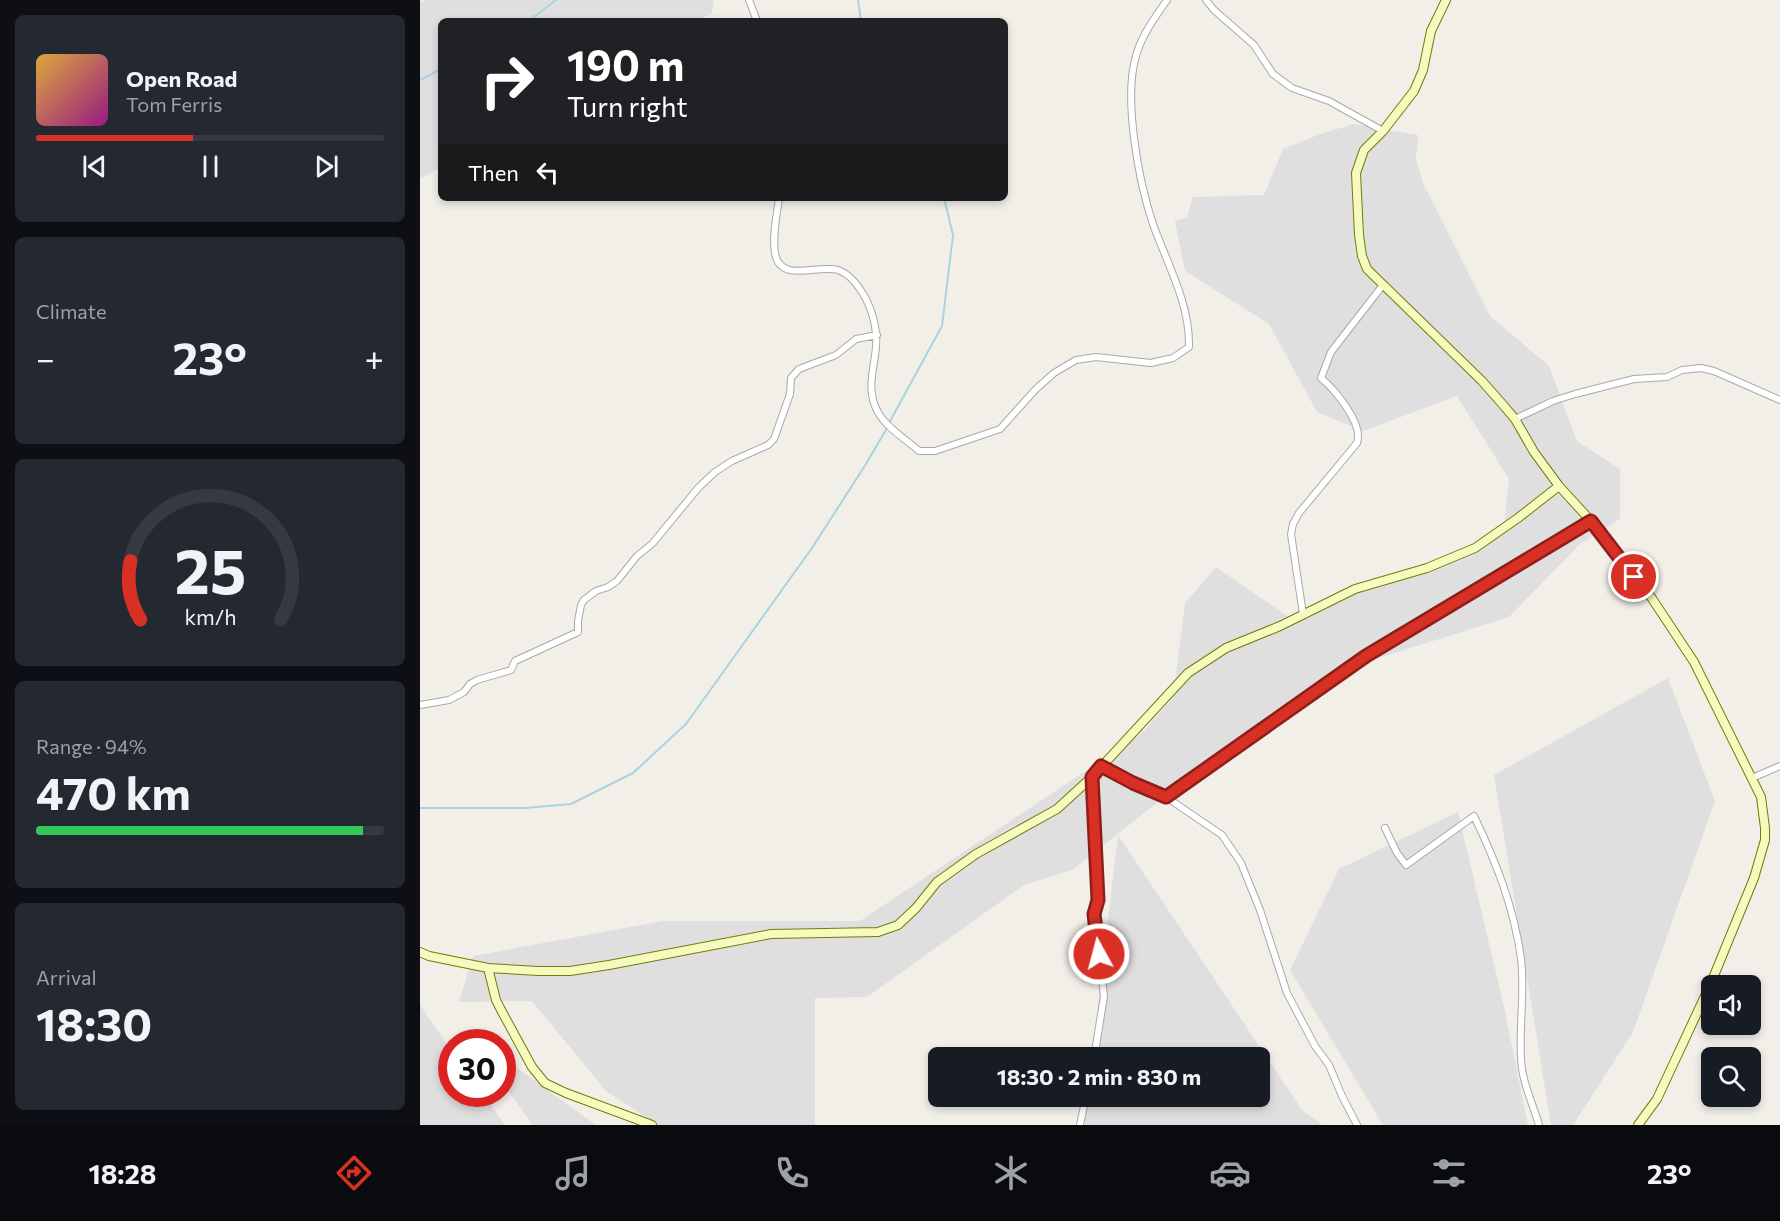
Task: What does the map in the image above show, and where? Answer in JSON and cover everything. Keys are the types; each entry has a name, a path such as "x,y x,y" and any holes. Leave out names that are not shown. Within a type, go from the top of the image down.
{"street":[{"path":"749,0 756,18"},
{"path":"779,201 775,244 778,261 784,267 795,271 828,268 846,274 866,299 877,335 872,368 872,401 887,424 919,451 935,451 1000,429 1036,389 1054,373 1076,360 1096,357 1151,363 1173,358 1189,347 1189,332 1172,267 1153,223 1144,189 1134,136 1131,85 1134,61 1141,40 1167,0"},
{"path":"1206,0 1254,45 1273,74 1292,88 1329,101 1383,130"},
{"path":"1446,0 1431,31 1423,70 1414,91 1364,150 1356,173 1362,256 1367,269 1482,381 1515,419 1534,452 1559,486 1591,521 1651,597 1684,644 1761,797 1766,828 1765,840 1754,878 1711,983 1657,1099 1638,1125"},
{"path":"1303,614 1292,546 1293,524 1299,513 1358,443 1359,438 1358,431 1342,400 1321,378 1331,352 1383,285"},
{"path":"420,705 449,699 465,692 470,684 477,680 511,670 515,661 578,632 581,605 584,600 596,591 608,588 617,581 637,556 652,544 699,487 715,472 774,439 790,394 791,378 800,369 836,355 856,339 877,335"},
{"path":"1515,419 1553,401 1575,394 1634,379 1666,378 1682,370 1701,368 1714,371 1780,400"},
{"path":"420,952 429,956 488,968 570,970 609,965 771,934 878,932 898,925 937,882 976,854 1057,809 1092,777 1188,673 1226,648 1280,626 1355,589 1427,568 1475,548 1559,486"},
{"path":"1166,797 1366,656 1591,521"},
{"path":"1101,766 1166,797 1222,835 1241,863 1260,910 1287,993 1315,1046 1329,1065 1357,1125"},
{"path":"1752,778 1780,766"},
{"path":"1092,777 1098,900 1094,914 1104,996 1097,1047"},
{"path":"1386,828 1397,853 1406,865 1474,816 1493,855 1512,906 1523,988 1521,1061 1539,1125"},
{"path":"488,968 495,1000 532,1067 545,1083 566,1094 652,1125"},
{"path":"1080,1125 1084,1107"}],"shaded area":[{"path":"425,0 714,0 712,13 703,18 438,18 438,169 420,179 420,3"},
{"path":"1354,124 1418,135 1416,159 1423,183 1490,316 1549,366 1577,441 1620,469 1620,519 1579,545 1509,617 1363,663 1271,713 1072,870 1024,885 867,997 815,998 815,1125 658,1125 606,1091 532,1001 459,1002 473,956 663,921 860,921 1141,734 1173,698 1185,603 1216,567 1293,620 1382,579 1468,556 1485,545 1504,527 1509,479 1457,396 1363,431 1317,412 1269,324 1185,271 1175,221 1187,217 1193,197 1264,195 1283,149 1323,133"},
{"path":"1668,678 1715,801 1633,1032 1573,1125 1551,1125 1494,775"},
{"path":"1458,812 1504,1007 1528,1125 1383,1125 1290,970 1339,869"},
{"path":"1118,835 1260,1047 1093,1047"},
{"path":"420,1005 438,1031 438,1107 492,1107 505,1125 420,1125"},
{"path":"1270,1062 1302,1110 1322,1125 1084,1125 1086,1107 1270,1107"},
{"path":"516,1067 596,1125 533,1125 516,1102"}],"waterway":[{"path":"533,18 556,0"},
{"path":"858,0 861,18"},
{"path":"420,80 438,71"},
{"path":"889,423 942,326 953,235 945,201"},
{"path":"420,808 525,808 571,804 633,773 686,724 812,548 887,428"}],"route":[{"path":"1099,954 1094,914 1098,900 1092,777 1101,766 1166,797 1366,656 1591,521 1634,577"}]}
